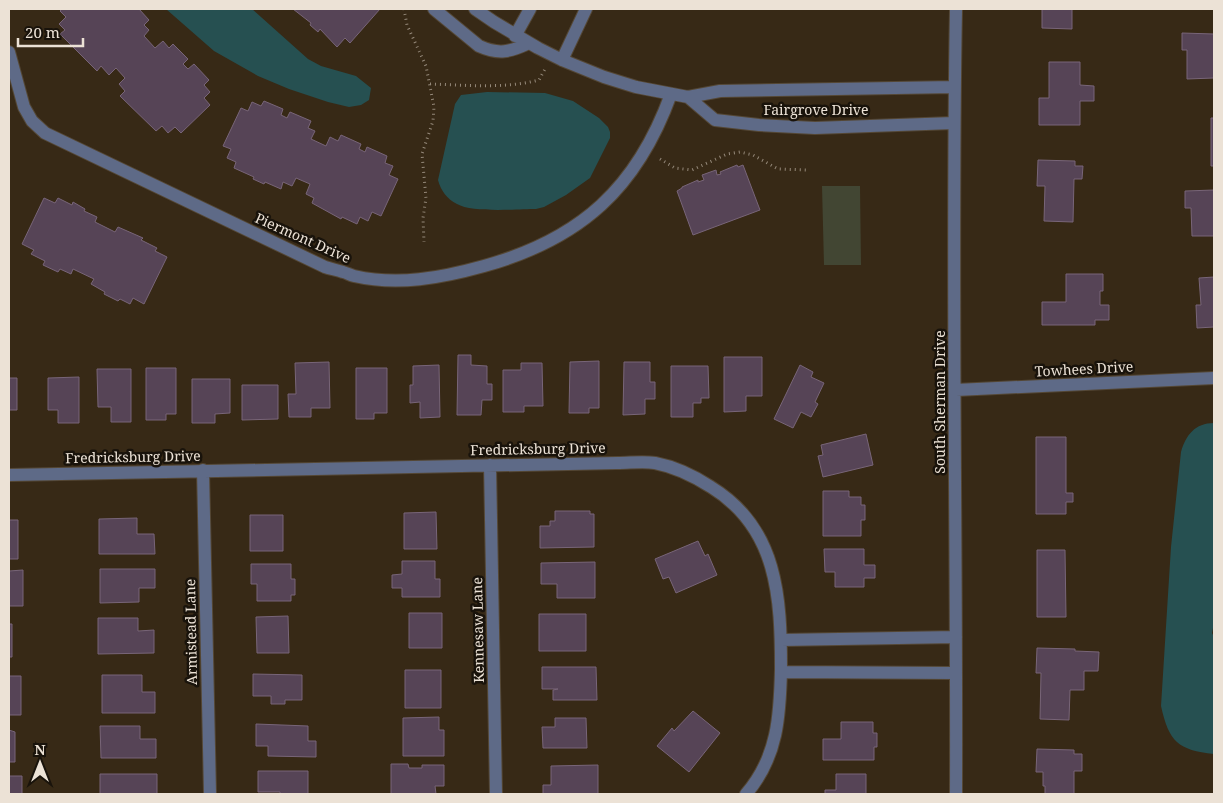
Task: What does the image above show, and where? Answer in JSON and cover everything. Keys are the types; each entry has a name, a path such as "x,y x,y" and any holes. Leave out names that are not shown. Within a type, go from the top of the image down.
{"street":[{"path":"434,9 479,46 487,49 502,52 513,51 529,43"},
{"name":"Fairgrove Drive","path":"475,9 515,36 562,60 604,77 636,87 688,97 720,90 954,87"},
{"path":"515,36 530,9"},
{"path":"562,60 586,9"},
{"name":"South Sherman Drive","path":"956,9 953,123 956,390 956,794"},
{"name":"Piermont Drive","path":"9,52 24,107 32,122 50,136 325,267 356,277 378,280 416,281 453,275 502,261 544,245 584,219 626,179 646,150 662,118 671,94"},
{"name":"Fairgrove Drive","path":"688,97 715,120 759,126 815,128 953,123"},
{"name":"Towhees Drive","path":"956,390 1214,378"},
{"name":"Fredricksburg Drive","path":"9,475 653,463 679,470 702,480 721,493 748,519 763,544 771,563 776,583 781,640 779,722 767,761 746,794"},
{"name":"Kennesaw Lane","path":"490,465 496,794"},
{"name":"Armistead Lane","path":"203,470 210,794"},
{"path":"781,640 956,637"},
{"path":"781,672 956,673"}],"path":[{"path":"404,9 407,25 420,51 430,84 434,107 433,121 422,154 426,198 423,218 424,242"},
{"path":"430,84 495,86 523,83 539,80 545,69"},
{"path":"646,150 675,168 686,171 727,154 740,152 753,155 778,169 806,170"}],"green space":[{"path":"822,186 860,186 861,265 824,265"}],"water":[{"path":"166,9 252,9 308,59 321,66 356,76 371,88 369,100 361,105 349,107 289,89 258,76 214,51"},
{"path":"487,92 545,93 573,101 599,118 608,127 610,138 590,178 566,195 544,207 536,209 473,209 450,200 441,188 438,180 455,104 461,95"},
{"path":"1214,423 1214,623 1212,633 1214,637 1214,754 1192,750 1177,742 1168,728 1161,706 1171,547 1181,452 1192,431 1202,425"}],"building":[{"path":"62,9 139,9 149,20 144,25 149,30 144,36 155,48 163,41 169,48 173,44 188,59 183,64 188,69 194,64 209,80 204,85 210,92 204,98 210,105 181,133 175,127 168,133 162,126 156,131 120,96 125,91 119,84 125,78 116,68 109,75 101,66 97,71 60,34 65,30 59,24 66,17 60,11"},
{"path":"293,9 380,9 350,43 345,38 337,47 320,29 318,32 310,25 311,23"},
{"path":"1042,9 1072,9 1072,29 1042,28"},
{"path":"1182,33 1214,34 1214,78 1187,79 1187,50 1182,50"},
{"path":"1049,62 1080,62 1080,85 1094,86 1094,101 1080,101 1080,125 1039,125 1039,98 1049,98"},
{"path":"264,101 283,109 281,115 287,118 290,112 311,121 308,128 315,131 311,139 326,146 330,137 338,141 341,135 361,144 359,149 365,152 367,147 387,156 385,163 393,166 389,175 398,179 381,216 372,212 368,221 360,217 357,224 342,217 341,219 312,203 314,198 306,194 310,184 296,178 292,186 283,182 281,189 265,182 264,184 234,168 236,162 227,158 231,149 223,146 241,108 248,111 252,102 261,106"},
{"path":"1211,118 1214,118 1214,166 1211,166"},
{"path":"1038,160 1075,161 1075,166 1083,166 1082,179 1074,179 1073,222 1044,221 1045,186 1037,186"},
{"path":"737,165 738,167 743,165 760,210 693,235 677,191 698,180 698,182 704,180 702,175 716,170 717,175 721,174 720,172"},
{"path":"1214,190 1214,236 1192,236 1191,208 1185,208 1185,191"},
{"path":"44,198 55,203 58,198 72,205 73,202 85,209 84,211 97,217 95,222 115,232 118,227 143,238 141,240 157,248 155,251 167,257 144,304 133,298 130,304 120,299 118,301 104,294 105,292 91,284 94,279 73,269 71,274 60,269 58,272 43,265 45,261 31,254 34,250 22,244"},
{"path":"1066,274 1103,274 1103,291 1100,291 1100,305 1109,305 1109,320 1095,320 1095,325 1042,325 1042,302 1066,302"},
{"path":"1214,277 1214,327 1197,328 1196,305 1201,305 1199,278"},
{"path":"458,355 471,355 471,365 487,366 487,384 492,384 492,400 482,400 481,415 457,415"},
{"path":"724,357 762,357 762,396 746,396 746,411 724,412"},
{"path":"599,361 599,408 589,408 589,413 569,413 570,362"},
{"path":"329,362 330,408 311,408 311,417 289,417 288,394 296,394 295,363"},
{"path":"624,362 650,362 650,382 655,382 655,399 645,399 645,414 623,415"},
{"path":"521,363 542,363 543,406 524,406 524,412 503,412 503,370 521,370"},
{"path":"439,365 440,417 420,418 420,402 410,403 410,385 413,385 413,366"},
{"path":"800,365 813,372 811,377 824,383 815,402 818,404 811,417 801,412 793,428 774,419"},
{"path":"671,366 708,366 709,398 701,398 701,403 693,403 693,417 671,417"},
{"path":"146,368 176,368 176,414 166,414 166,420 146,420"},
{"path":"356,368 387,368 387,413 374,413 374,419 356,419"},
{"path":"97,369 131,369 131,422 111,422 111,407 98,407"},
{"path":"79,377 79,423 58,423 58,410 48,410 48,378"},
{"path":"9,378 17,378 17,410 9,410"},
{"path":"192,379 230,379 230,413 215,414 215,423 192,423"},
{"path":"242,385 278,385 278,419 242,420"},
{"path":"866,434 873,465 823,477 818,456 823,455 821,445"},
{"path":"1036,437 1066,437 1066,493 1073,493 1073,502 1066,502 1066,514 1036,514"},
{"path":"823,491 849,491 849,497 861,497 861,505 865,505 865,520 861,520 861,536 823,536"},
{"path":"555,511 590,511 590,514 594,514 594,547 540,548 540,526 550,526 550,521 555,521"},
{"path":"436,512 437,549 404,549 404,513"},
{"path":"250,515 283,515 283,551 250,551"},
{"path":"137,518 137,534 154,534 155,554 99,554 99,519"},
{"path":"9,520 18,520 18,559 9,559"},
{"path":"698,541 705,556 708,554 717,575 676,593 669,577 663,579 655,559"},
{"path":"824,549 864,549 864,565 875,565 875,578 864,578 864,587 835,587 835,572 825,572"},
{"path":"1037,550 1065,550 1066,617 1037,617"},
{"path":"402,561 435,561 435,579 440,579 440,597 402,597 402,588 392,588 392,575 402,574"},
{"path":"595,562 595,598 557,598 557,584 541,584 541,563"},
{"path":"251,564 291,564 291,579 295,579 295,595 291,595 291,601 257,601 257,584 251,584"},
{"path":"100,569 155,569 155,588 139,588 139,602 100,603"},
{"path":"23,570 23,606 9,606 9,571"},
{"path":"409,613 442,613 442,648 409,648"},
{"path":"539,614 586,614 586,651 539,651"},
{"path":"288,616 289,653 257,653 256,617"},
{"path":"98,618 138,618 138,631 154,630 154,653 98,654"},
{"path":"9,624 12,624 12,657 9,657"},
{"path":"1037,648 1099,652 1098,671 1084,671 1084,690 1070,690 1069,720 1040,719 1041,673 1036,673"},
{"path":"542,667 596,667 597,700 553,700 553,690 558,689 542,689"},
{"path":"405,670 441,670 441,708 405,708"},
{"path":"253,674 302,675 302,700 285,700 285,704 271,704 271,696 253,696"},
{"path":"102,675 142,675 142,692 155,692 155,713 102,713"},
{"path":"9,676 21,676 21,715 9,715"},
{"path":"693,711 720,733 689,772 657,746 672,728 674,731"},
{"path":"439,717 439,730 444,730 444,756 403,756 403,718"},
{"path":"555,718 586,718 587,748 543,748 542,727 555,727"},
{"path":"841,722 873,722 873,733 877,733 877,747 874,747 874,760 823,760 823,739 841,739"},
{"path":"256,724 308,726 308,741 316,741 316,757 268,756 268,746 256,746"},
{"path":"100,726 140,726 140,739 156,739 156,758 101,758"},
{"path":"9,730 15,732 15,762 9,762"},
{"path":"1037,749 1074,750 1074,754 1082,754 1082,771 1074,771 1074,794 1045,794 1043,772 1036,772"},
{"path":"391,764 408,764 409,768 422,768 422,765 444,765 444,786 435,786 436,794 391,794"},
{"path":"598,765 598,794 543,794 543,785 551,785 551,766"},
{"path":"258,771 308,771 308,794 258,792"},
{"path":"100,774 157,774 157,794 100,794"},
{"path":"836,774 866,774 866,794 825,794 825,790 836,790"},
{"path":"9,776 22,776 22,794 9,794"}]}
